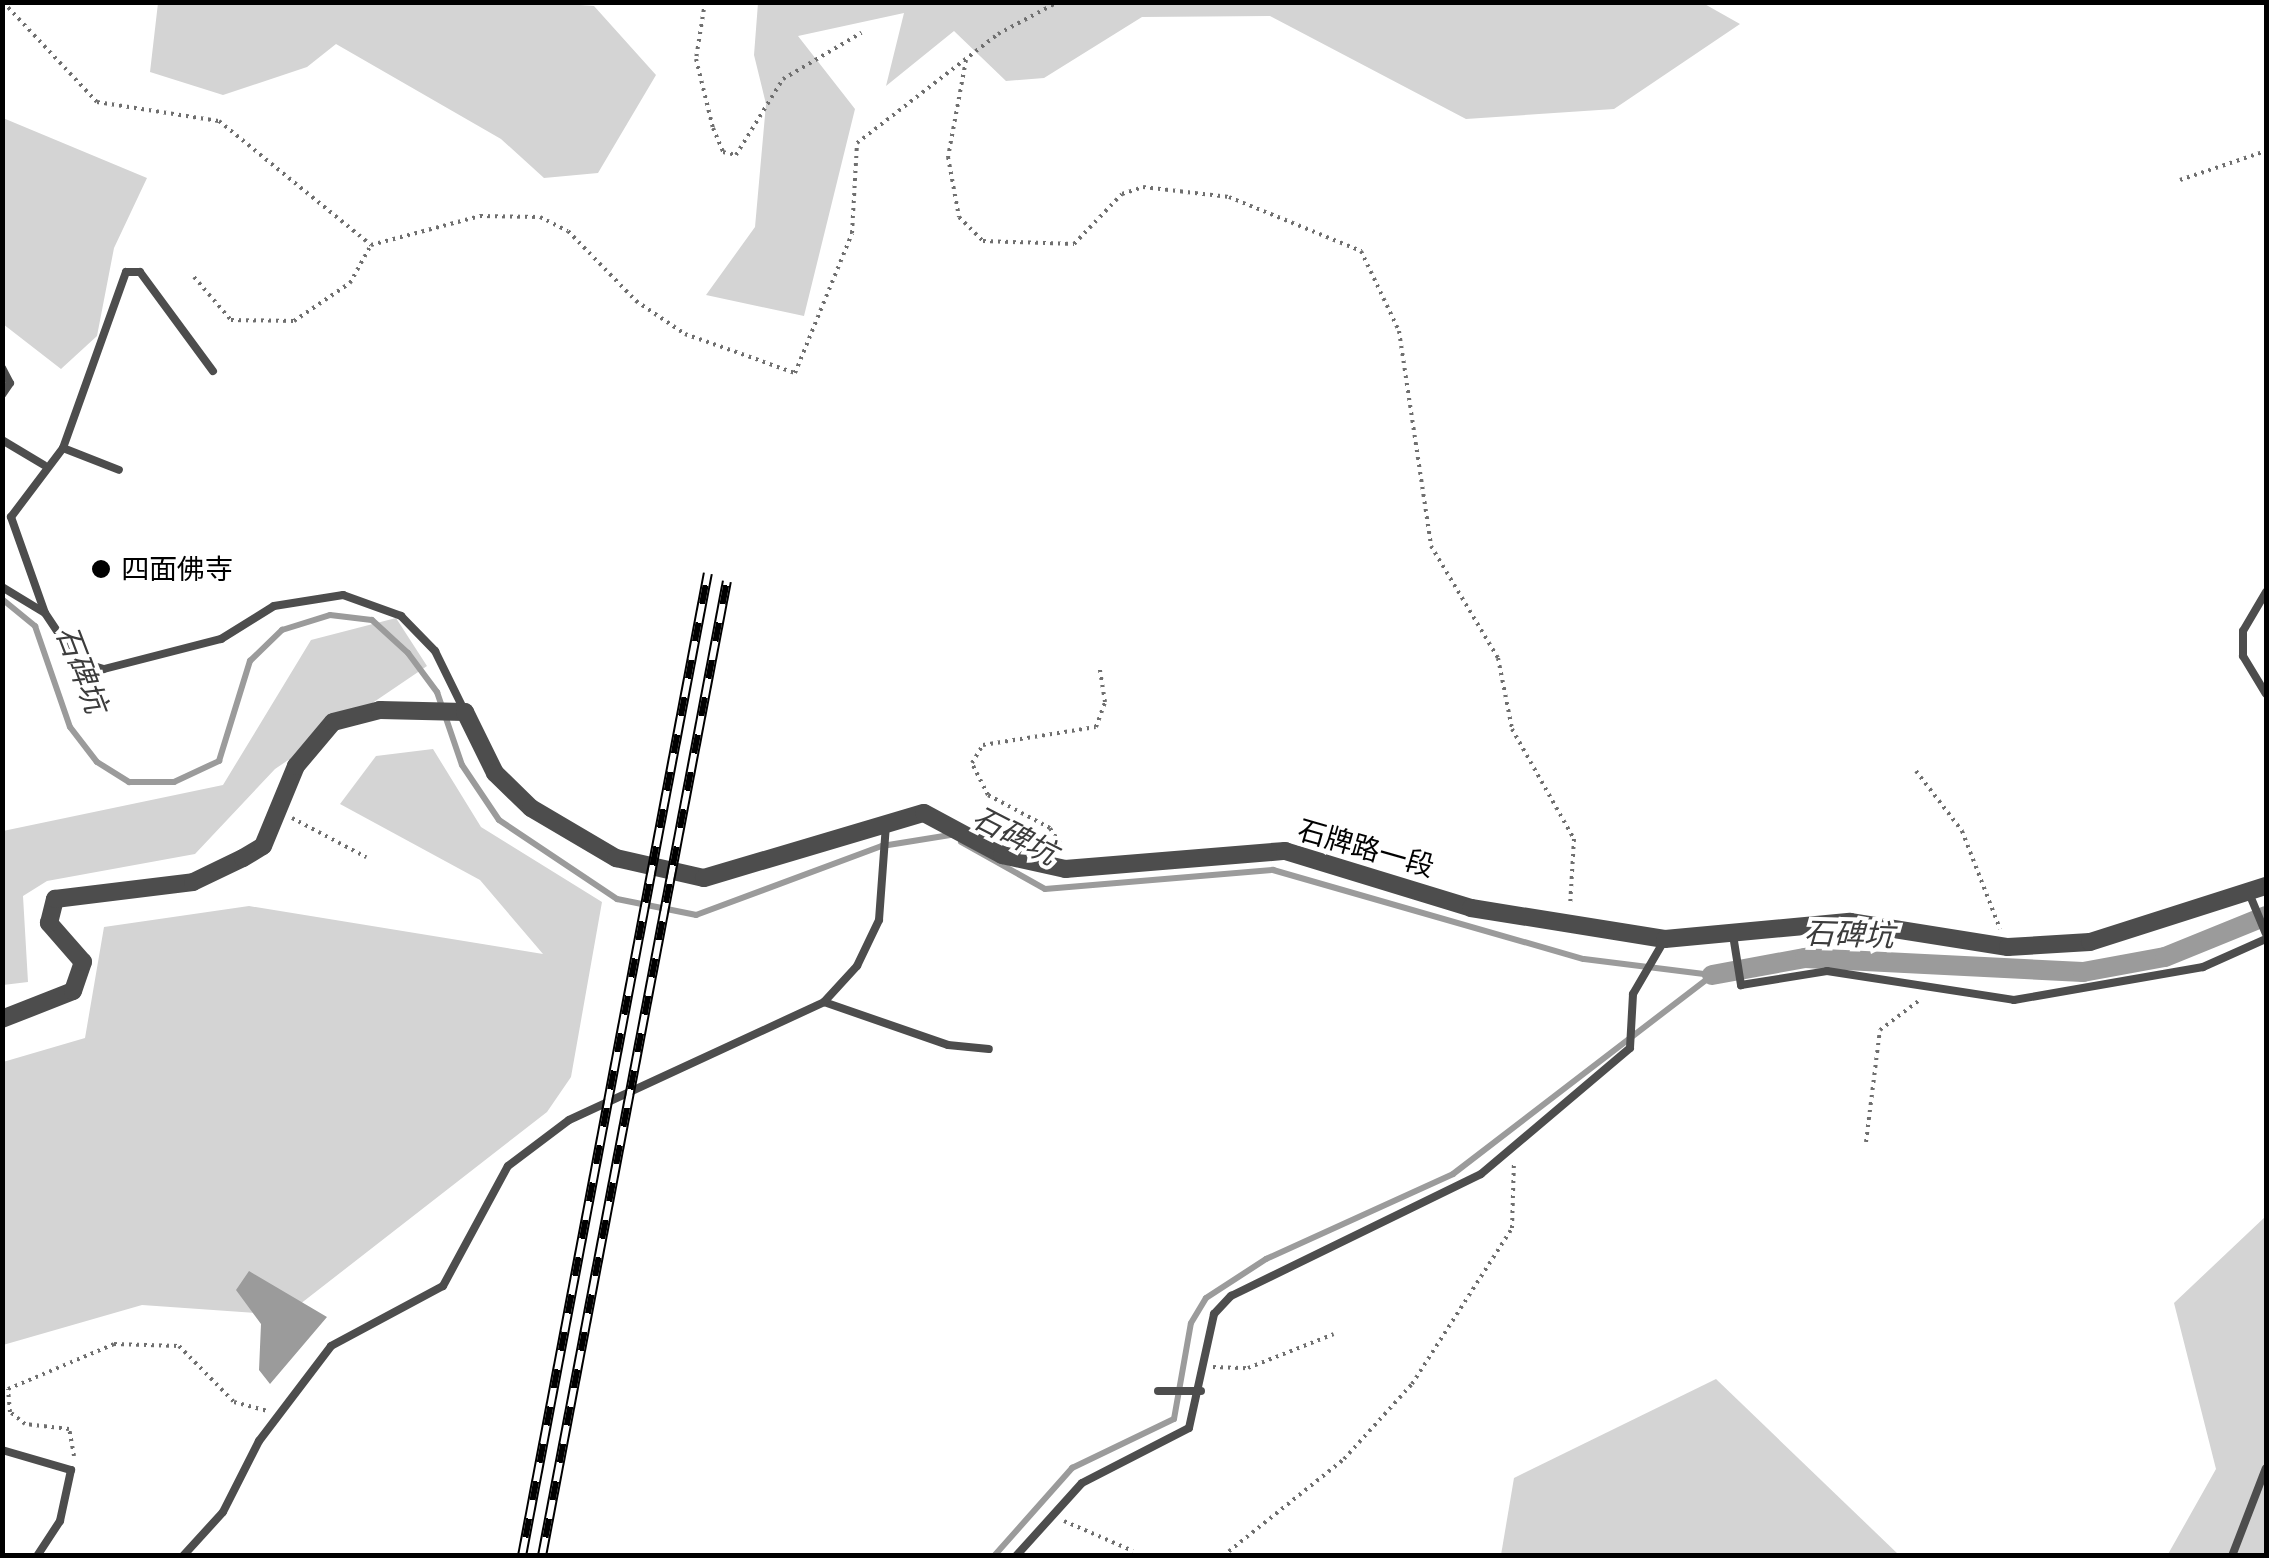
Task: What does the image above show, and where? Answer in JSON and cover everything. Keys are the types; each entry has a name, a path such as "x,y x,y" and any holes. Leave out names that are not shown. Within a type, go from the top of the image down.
{"street":[{"path":"2,1020 73,991 83,962 49,922 55,900 220,872 263,846 296,766 333,722 380,710 464,712"},
{"name":"石牌路一段","path":"464,712 506,786 616,858 704,878 886,821 924,813 1002,854 1065,869 1285,850 1471,908 1665,939 1850,922 2008,948 2090,942 2258,889"}],"lane":[{"path":"213,371 132,269 62,448 44,465 10,517 44,613 77,661 104,669 221,639 274,606 343,595 401,616 435,651 464,712"},
{"path":"2,368 10,382 2,396"},
{"path":"2,440 44,465"},
{"path":"62,448 119,470"},
{"path":"2,587 44,613"},
{"path":"2266,592 2243,631 2244,656 2266,694"},
{"path":"183,1556 223,1512 282,1410 332,1346 443,1286 508,1166 569,1120 824,1002 857,966 879,920 888,861 886,821"},
{"path":"1733,935 1741,985 1826,971 1934,991 2014,1000 2080,992 2203,967 2266,936 2258,889"},
{"path":"1016,1556 1082,1482 1189,1428 1201,1391 1214,1314 1231,1296 1413,1212 1512,1148 1630,1048 1633,994 1665,939"},
{"path":"824,1002 948,1045 988,1050"},
{"path":"1158,1391 1201,1391"},
{"path":"2,1450 70,1470 60,1521 37,1556"},
{"path":"2232,1556 2266,1468"}],"path":[{"path":"3,2 97,102 218,121 371,245"},
{"path":"705,2 696,60 723,152 736,155 783,80 861,33"},
{"path":"194,277 231,320 294,320 350,283 371,245 480,216 540,217 568,231 636,301 685,334 796,374 852,233 857,143 966,60 1058,2"},
{"path":"966,60 948,156 958,217 984,241 1074,244 1122,194 1143,187 1229,197 1361,251 1398,331 1431,546 1498,658 1512,730 1574,839 1568,926"},
{"path":"2180,180 2266,151"},
{"path":"1065,869 1064,844 988,796 972,763 983,745 1096,726 1105,702 1099,666"},
{"path":"1916,771 1962,831 2008,948"},
{"path":"280,811 366,857"},
{"path":"1866,1142 1880,1030 1934,991"},
{"path":"1223,1556 1344,1458 1412,1384 1512,1228 1512,1148"},
{"path":"1204,1366 1248,1368 1334,1334"},
{"path":"70,1470 78,1442 69,1428 25,1424 10,1412 8,1389 91,1350 179,1346 234,1402 282,1410"},
{"path":"1050,1514 1133,1551"}],"shaded area":[{"path":"538,2 594,6 656,75 598,173 544,178 501,139 336,44 307,67 223,95 150,72 158,3"},
{"path":"1701,2 1740,24 1614,109 1466,119 1270,16 1142,17 1044,78 1006,81 954,31 886,86 904,13 798,36 855,109 804,316 706,295 755,227 766,104 754,55 758,3"},
{"path":"3,118 147,178 114,248 97,336 61,369 3,324"},
{"path":"396,618 427,666 275,769 195,854 47,881 23,896 28,982 3,985 3,831 223,785 311,640"},
{"path":"433,749 481,827 602,902 571,1077 547,1112 286,1315 142,1305 3,1345 3,1062 85,1038 104,927 249,906 543,954 480,880 340,804 376,756"},
{"path":"2266,1216 2266,1555 2167,1556 2216,1469 2174,1303"},
{"path":"249,1271 327,1317 270,1384 259,1370 261,1324 236,1290"},
{"path":"1716,1379 1899,1555 1501,1555 1514,1478"}],"waterway":[{"name":"石碑坑","path":"2,599 35,626 70,727 97,762 129,782 174,782 219,761 250,661 282,630 330,615 372,620 408,653 437,692 462,765 499,820 617,899 696,915 882,846 950,835"},
{"name":"石碑坑","path":"961,842 1045,889 1273,870 1584,959 1712,975"},
{"name":"石碑坑","path":"1712,975 1805,958 2083,972 2165,957 2266,916"},
{"path":"994,1556 1072,1468 1174,1419 1191,1323 1206,1298 1266,1259 1453,1174 1710,977"}],"railway":[{"path":"522,1556 708,573"},
{"path":"542,1556 727,581"}],"place":[{"name":"四面佛寺","path":"101,569"}]}
